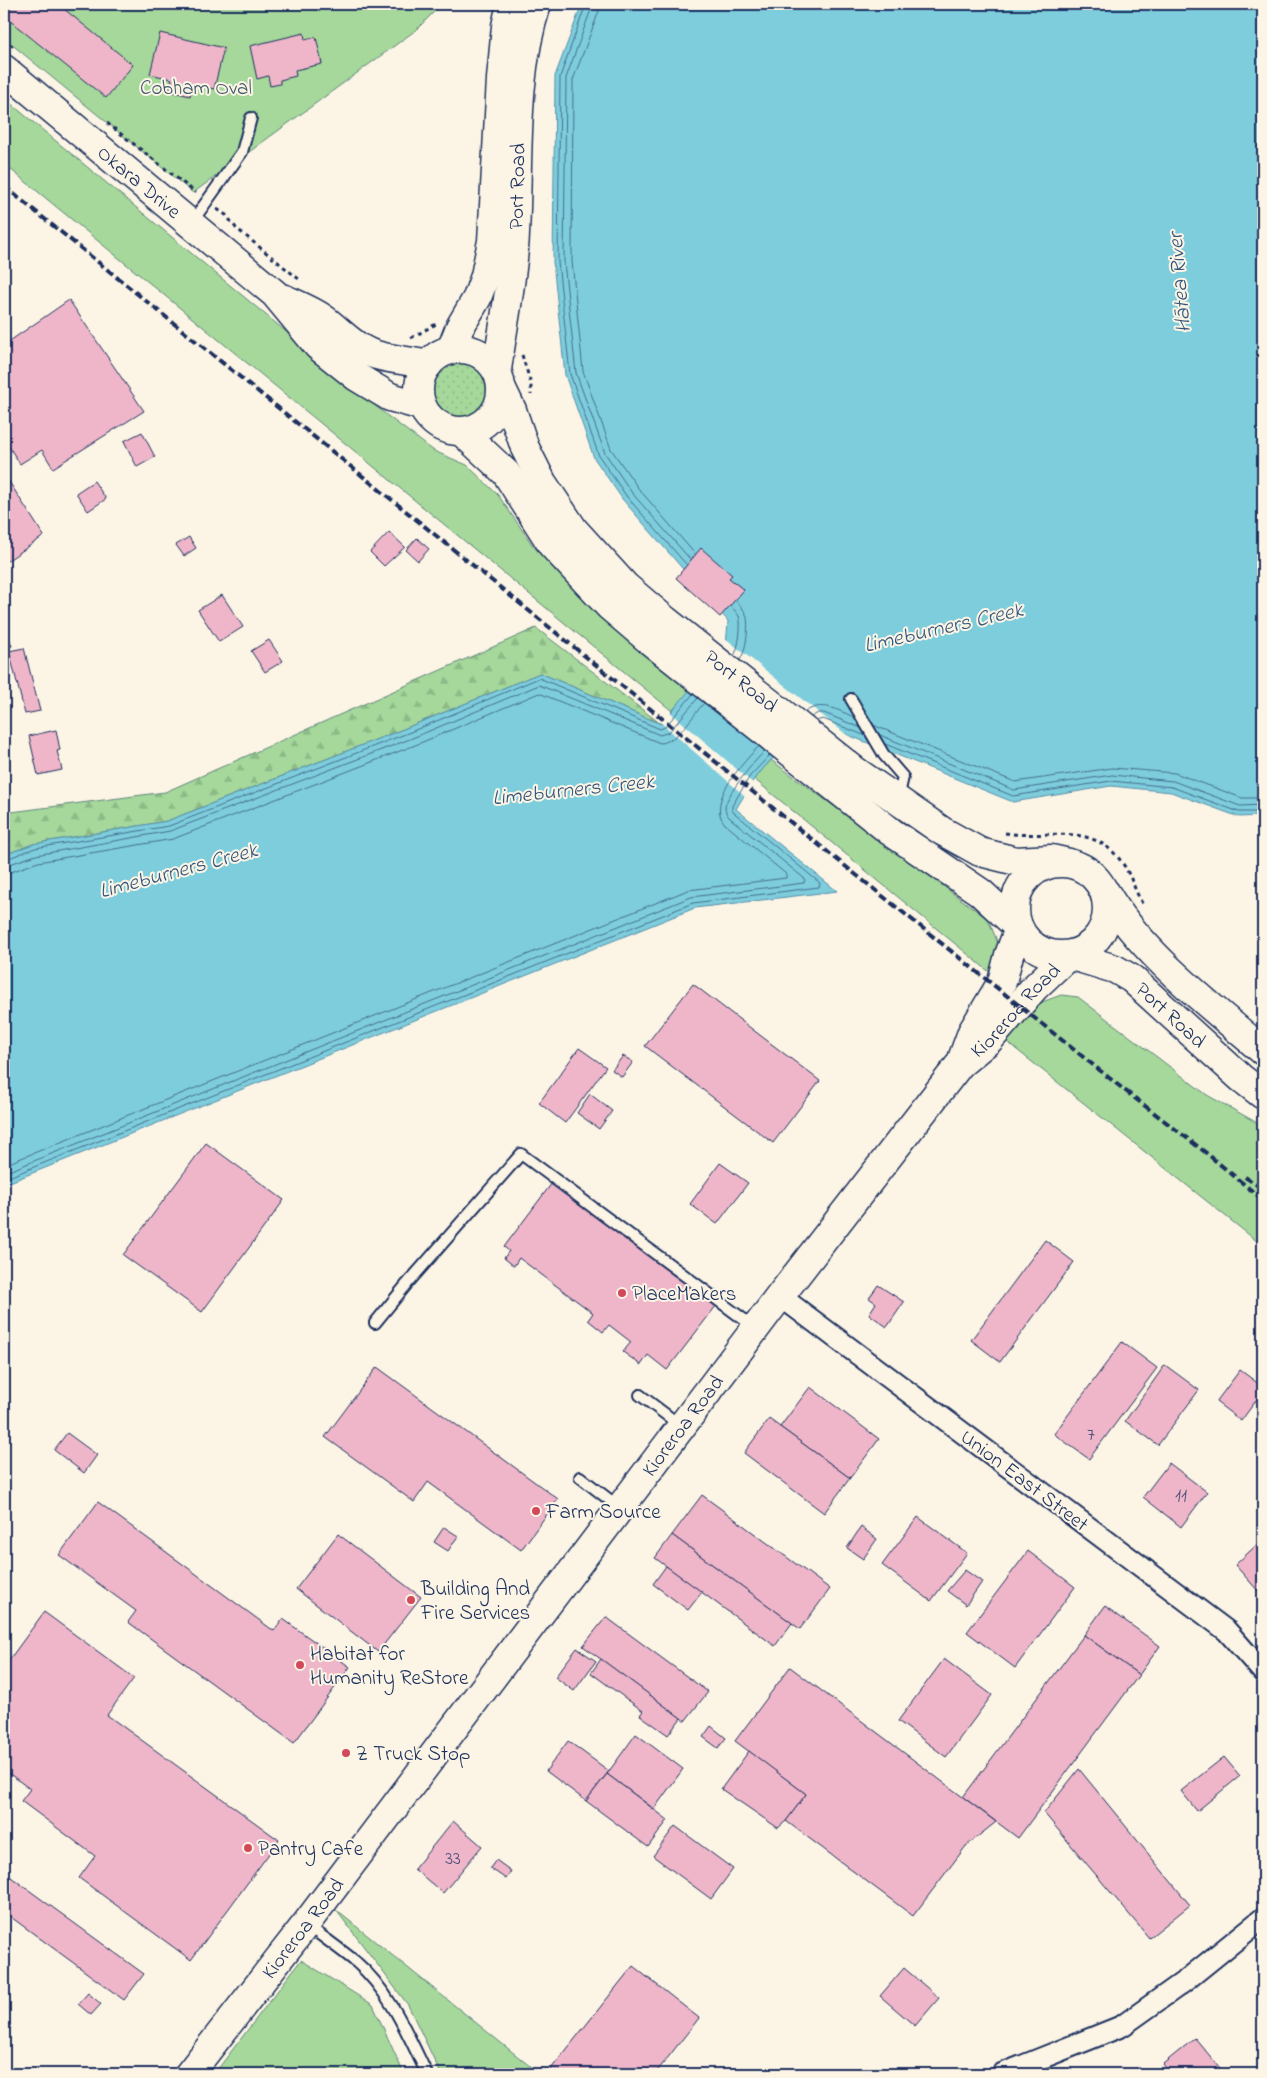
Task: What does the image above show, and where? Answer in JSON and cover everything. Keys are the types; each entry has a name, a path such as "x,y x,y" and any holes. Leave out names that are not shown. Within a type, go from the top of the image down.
{"main road":[{"name":"Port Road","path":"451,350 460,327 478,298 485,276 492,241 501,79 506,26 511,4"},
{"name":"Port Road","path":"537,4 528,31 522,76 515,237 499,380 525,448 542,482 574,530 625,586 657,630"},
{"name":"Okara Drive","path":"11,60 191,223 275,294 318,346 357,377 390,397 422,406"},
{"name":"Okara Drive","path":"275,294 323,318 344,337 368,353 380,357 404,359 428,365"},
{"path":"464,349 477,352 488,360 499,380 501,399 490,418 477,428 462,432 442,427 427,415 422,406 419,384 422,374 428,365 442,353 451,350 464,349"},
{"name":"Port Road","path":"462,432 506,473 552,545 608,606 657,630 846,780 891,832 980,892 1019,928 1027,940 1040,950 1054,954 1069,954 1115,969 1132,979 1241,1078 1263,1095"},
{"name":"Port Road","path":"846,780 897,801 942,831 980,852 1016,861 1051,859 1082,868 1094,876 1125,923 1176,975 1263,1051"},
{"path":"1019,928 1015,907 1020,887 1029,876 1041,868 1054,863 1069,863"},
{"path":"1069,954 1089,946 1103,929 1107,916 1107,901 1102,887"},
{"name":"Kioreroa Road","path":"960,1064 972,1032 1002,982 1019,928"},
{"name":"Kioreroa Road","path":"189,2074 306,1924 780,1296 960,1064 989,1040 1034,988 1069,954"}],"street":[{"name":"Union East Street","path":"780,1296 1227,1631 1263,1672"},
{"path":"1002,2074 1122,2026 1185,1981 1263,1918"}],"lane":[{"path":"191,223 242,152 251,118"},
{"path":"851,699 884,754 903,777 897,801"},
{"path":"376,1323 407,1284 521,1154 756,1328"},
{"path":"640,1395 682,1426"},
{"path":"580,1477 620,1509"},
{"path":"306,1924 356,1962 382,1990 404,2026 427,2074"}],"path":[{"path":"4,39 11,60"},
{"path":"102,119 192,192 226,216 236,228 304,283"},
{"path":"406,339 414,338 435,326 441,319"},
{"path":"522,353 532,398"}],"green space":[{"name":"Cobham Oval","path":"4,4 442,4 416,30 193,193 4,38"},
{"path":"4,98 389,417 434,451 467,465 498,495 534,547 689,692 672,711 4,164"},
{"path":"461,360 472,362 485,373 490,389 488,400 477,413 461,418 450,416 437,405 432,389 434,378 445,365"},
{"path":"536,628 661,724 540,673 406,728 167,821 33,844 4,855 4,813 165,792"},
{"path":"771,760 988,919 1002,953 998,979 754,779"},
{"path":"1061,995 1078,997 1207,1095 1263,1126 1263,1246 1007,1042 1042,1002"},
{"path":"336,1910 531,2067 526,2074 441,2074 408,2005"},
{"path":"301,1960 373,2005 404,2074 214,2074"}],"water":[{"path":"582,4 1263,4 1263,816 1239,817 1171,792 1111,786 1013,802 821,724 771,760 754,779 736,809 837,891 695,908 4,1186 4,855 33,844 167,821 406,728 540,673 661,724 726,647 728,621 623,500 594,458 565,375 553,262 555,76"}],"pier":[{"path":"725,638 852,739 821,726 778,758 688,688 724,646"},
{"path":"669,711 754,784 746,797 658,720 660,721"}],"building":[{"path":"4,4 58,4 133,65 106,98 4,16"},
{"path":"160,33 224,48 214,89 193,84 190,96 169,91 172,79 150,74"},
{"path":"304,33 305,40 316,37 322,64 295,70 296,76 280,80 280,84 270,86 268,76 257,79 250,46"},
{"path":"69,300 144,411 53,468 42,450 20,464 4,439 4,345"},
{"path":"142,432 155,457 137,467 124,441"},
{"path":"6,477 44,536 4,563 4,478"},
{"path":"94,481 106,499 88,511 76,493"},
{"path":"389,532 405,547 384,566 370,552"},
{"path":"189,537 196,548 184,556 176,545"},
{"path":"417,538 429,549 418,561 406,550"},
{"path":"701,548 732,575 729,578 744,590 720,617 676,578"},
{"path":"222,595 243,627 219,642 198,610"},
{"path":"6,629 12,646 4,649 4,630"},
{"path":"269,640 283,661 265,672 251,651"},
{"path":"24,648 40,711 25,714 9,651"},
{"path":"56,730 60,750 57,751 62,770 38,775 29,736"},
{"path":"693,984 820,1081 773,1143 645,1046"},
{"path":"579,1048 606,1067 565,1123 539,1103"},
{"path":"623,1056 633,1062 622,1077 612,1070"},
{"path":"590,1094 612,1111 599,1129 577,1113"},
{"path":"206,1143 284,1200 202,1312 123,1255"},
{"path":"720,1163 748,1183 717,1224 690,1204"},
{"path":"552,1183 716,1306 667,1370 648,1355 641,1365 623,1352 631,1342 609,1325 603,1332 588,1320 593,1313 519,1258 514,1266 504,1258 509,1251 504,1247"},
{"path":"1045,1240 1074,1262 1000,1362 971,1340"},
{"path":"878,1285 904,1302 887,1327 869,1314 876,1303 869,1298"},
{"path":"1122,1342 1157,1368 1089,1459 1054,1434"},
{"path":"1165,1365 1199,1390 1158,1445 1125,1421"},
{"path":"377,1367 558,1499 521,1550 428,1482 414,1502 325,1437"},
{"path":"1240,1370 1263,1387 1263,1391 1241,1421 1216,1402"},
{"path":"810,1387 879,1439 850,1478 780,1427"},
{"path":"769,1419 850,1478 824,1513 744,1453"},
{"path":"67,1433 97,1455 84,1473 54,1450"},
{"path":"1169,1463 1207,1492 1181,1527 1143,1497"},
{"path":"702,1495 830,1589 800,1629 672,1535"},
{"path":"98,1502 274,1631 283,1619 350,1667 294,1743 128,1622 136,1611 59,1555"},
{"path":"918,1517 967,1553 931,1601 882,1565"},
{"path":"444,1527 458,1536 448,1551 434,1542"},
{"path":"861,1527 877,1539 863,1559 847,1548"},
{"path":"338,1534 421,1597 378,1652 296,1589"},
{"path":"672,1535 792,1623 775,1646 655,1558"},
{"path":"1263,1539 1263,1588 1259,1592 1235,1565"},
{"path":"1028,1551 1075,1587 1015,1668 967,1632"},
{"path":"666,1566 702,1592 688,1610 653,1584"},
{"path":"965,1570 982,1582 966,1605 947,1591"},
{"path":"1105,1606 1160,1646 1139,1675 1084,1635"},
{"path":"44,1612 134,1678 107,1715 279,1840 191,1960 79,1878 95,1856 21,1801 30,1789 4,1770 4,1667"},
{"path":"606,1617 708,1692 685,1721 583,1646"},
{"path":"1084,1635 1139,1675 1018,1838 963,1797"},
{"path":"577,1648 596,1661 574,1691 555,1677"},
{"path":"601,1659 681,1718 668,1735 640,1715 643,1711 591,1673"},
{"path":"944,1659 992,1695 946,1757 898,1721"},
{"path":"790,1667 996,1822 966,1846 913,1916 786,1821 806,1794 735,1741"},
{"path":"711,1726 726,1738 718,1748 703,1737"},
{"path":"636,1734 683,1769 654,1809 607,1774"},
{"path":"568,1741 609,1771 586,1801 546,1771"},
{"path":"749,1751 806,1794 786,1821 778,1828 721,1789"},
{"path":"1224,1757 1240,1776 1197,1811 1181,1791"},
{"path":"1263,1767 1263,1778 1258,1772"},
{"path":"1079,1769 1190,1905 1149,1938 1044,1813"},
{"path":"607,1774 668,1820 648,1847 586,1801"},
{"path":"453,1821 482,1846 443,1893 414,1869"},
{"path":"675,1826 733,1869 711,1899 653,1856"},
{"path":"496,1860 511,1871 506,1879 490,1868"},
{"path":"4,1872 144,1974 124,2000 4,1912"},
{"path":"633,1966 699,2018 655,2074 547,2074"},
{"path":"904,1968 939,1998 915,2026 880,1996"},
{"path":"88,1993 101,2004 91,2015 78,2004"},
{"path":"1195,2038 1225,2074 1171,2074 1163,2064"}],"railway":[{"path":"4,186 753,792 1263,1200"},
{"path":"1245,1177 1263,1189"}],"place":[{"name":"PlaceMakers","path":"622,1293"},
{"name":"Farm Source","path":"536,1511"},
{"name":"Building And Fire Services","path":"411,1600"},
{"name":"Habitat for Humanity ReStore","path":"300,1665"},
{"name":"Z Truck Stop","path":"346,1753"},
{"name":"Pantry Cafe","path":"248,1848"}],"water label":[{"name":"Hātea River","path":"1178,283"},
{"name":"Limeburners Creek","path":"943,626"},
{"name":"Limeburners Creek","path":"573,788"},
{"name":"Limeburners Creek","path":"178,869"}]}
